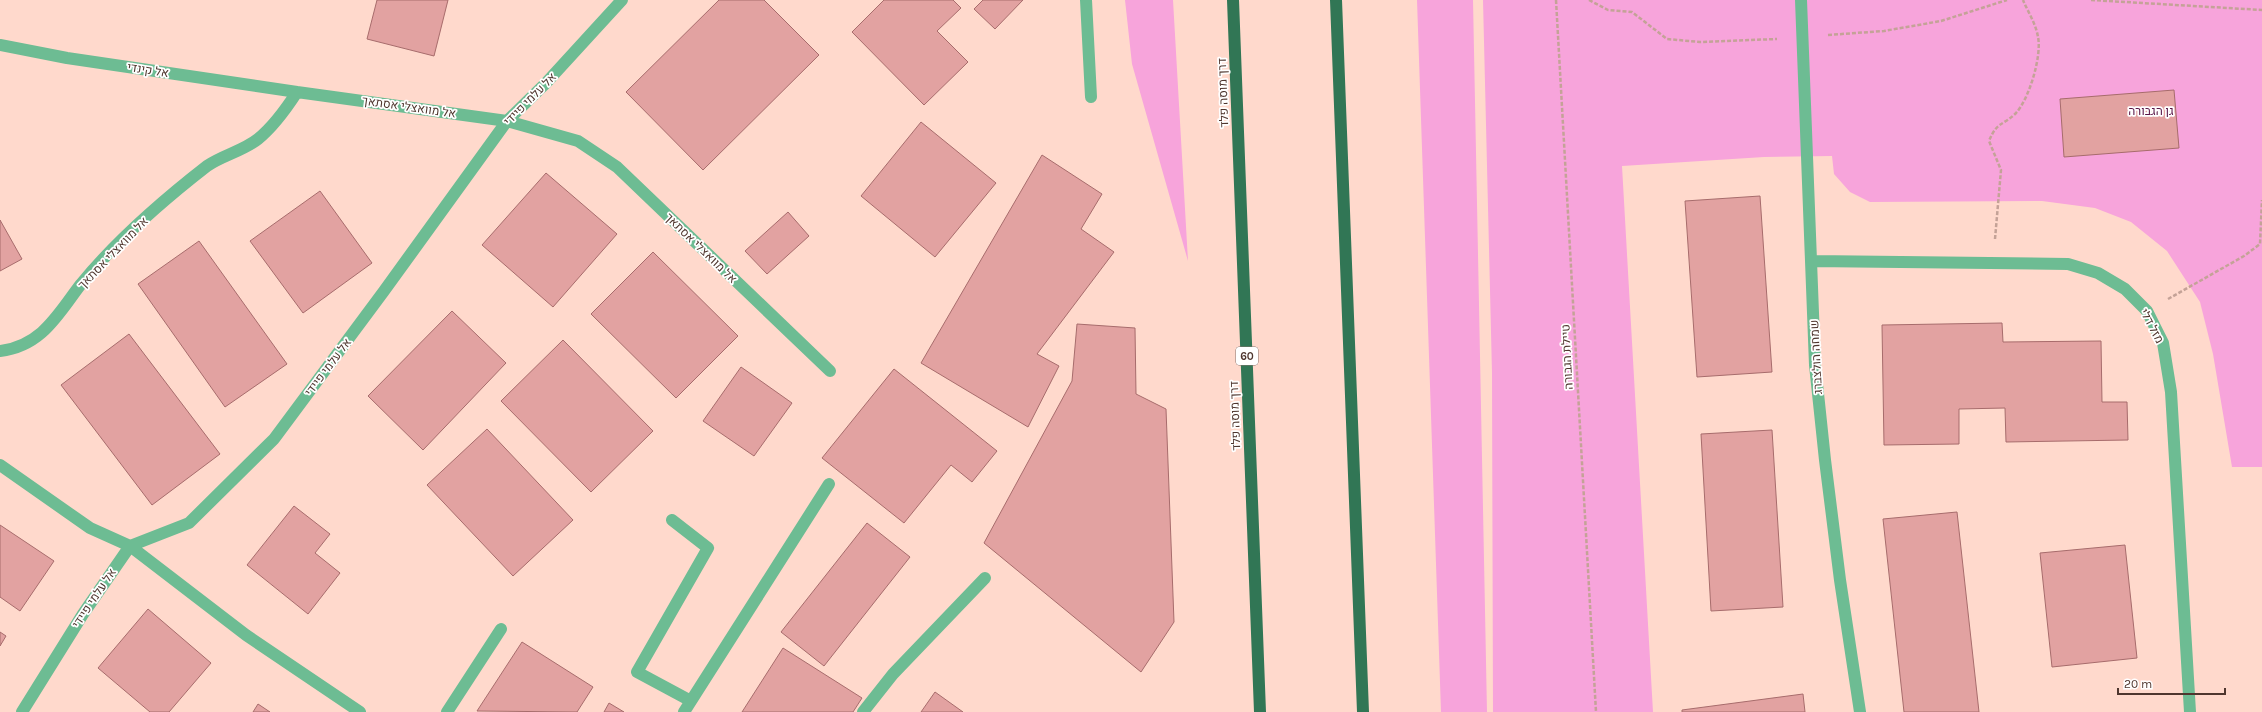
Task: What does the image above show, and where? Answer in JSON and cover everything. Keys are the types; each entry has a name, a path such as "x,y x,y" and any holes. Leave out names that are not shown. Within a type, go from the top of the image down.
{"highway":[{"name":"דרך מוסה פלד","path":"1233,0 1260,712"},
{"path":"1336,0 1363,712"}],"street":[{"name":"אל עלמי פיידי","path":"22,712 83,614 130,546 189,523 274,439 384,291 507,121 546,84 622,0"},
{"path":"1086,0 1091,97"},
{"name":"שמחה הולצברג","path":"1801,0 1815,365 1824,460 1860,712"},
{"name":"אל קינדי","path":"0,45 67,58 296,92"},
{"name":"אל מוואצלי אסתאך","path":"0,351 14,350 46,330 82,283 135,227 209,165 258,139 282,113 296,92 507,121 578,142 617,167 830,371"},
{"name":"מזל דלי","path":"1812,261 2068,264 2098,272 2125,289 2147,311 2163,343 2171,392 2190,712"},
{"path":"0,465 90,528 130,546 246,635 360,712"},
{"path":"684,712 829,484"},
{"path":"672,520 708,548 637,672 691,701"},
{"path":"863,712 893,674 985,578"},
{"path":"447,712 502,628"}],"path":[{"name":"טיילת הגבורה","path":"1556,0 1596,712"},
{"path":"1993,264 2001,170 1989,141 1994,128 2016,112 2030,90 2035,71 2038,38 2023,0"},
{"path":"2091,0 2262,10"},
{"path":"2147,311 2244,256 2260,244 2262,200"}],"green space":[{"path":"1125,0 1173,0 1188,261 1132,64"},
{"path":"1417,0 1473,0 1487,712 1441,712"},
{"name":"גן הגבורה","path":"1483,0 2262,0 2262,467 2232,467 2213,354 2200,302 2167,251 2131,222 2095,208 2042,201 1870,202 1850,192 1834,174 1832,156 1764,157 1622,166 1653,712 1493,712 1492,373"}],"building":[{"path":"377,0 448,0 434,56 367,39"},
{"path":"719,0 764,0 819,55 703,170 626,92"},
{"path":"884,0 953,0 961,8 937,31 968,62 924,105 852,32"},
{"path":"983,0 1023,0 995,29 974,9"},
{"path":"2174,90 2179,148 2064,157 2060,99"},
{"path":"921,122 996,183 935,257 861,196"},
{"path":"1042,155 1102,194 1081,229 1114,252 1037,354 1059,366 1028,427 921,363"},
{"path":"546,173 617,234 553,307 482,245"},
{"path":"320,191 372,263 303,313 250,241"},
{"path":"1760,196 1772,372 1697,377 1685,201"},
{"path":"788,212 809,236 767,274 745,251"},
{"path":"0,220 22,259 0,271"},
{"path":"199,241 287,364 225,407 138,284"},
{"path":"653,252 738,336 676,398 591,314"},
{"path":"452,311 506,363 423,450 368,396"},
{"path":"2002,323 2003,342 2101,341 2102,402 2127,402 2128,440 2006,442 2005,408 1959,409 1959,444 1884,445 1882,325"},
{"path":"1077,324 1135,328 1136,394 1166,409 1174,622 1141,672 984,543 1072,381"},
{"path":"129,334 220,454 152,505 61,385"},
{"path":"563,340 653,431 591,492 501,401"},
{"path":"741,367 792,403 754,456 703,421"},
{"path":"894,369 997,451 972,482 951,465 904,523 822,458"},
{"path":"487,429 573,520 513,576 427,485"},
{"path":"1772,430 1783,607 1711,611 1701,434"},
{"path":"294,506 330,534 315,553 340,573 308,614 247,565"},
{"path":"1957,512 1979,712 1904,712 1883,519"},
{"path":"867,523 910,557 824,666 781,632"},
{"path":"0,525 54,561 20,611 0,597"},
{"path":"2125,545 2137,658 2052,667 2040,553"},
{"path":"148,609 211,663 169,712 150,712 98,668"},
{"path":"0,632 6,636 0,646"},
{"path":"522,642 593,687 577,712 477,711"},
{"path":"783,648 862,698 853,712 742,712"},
{"path":"935,692 963,712 921,712"},
{"path":"1803,694 1805,712 1682,712 1682,710"},
{"path":"609,703 624,712 604,712"},
{"path":"258,704 270,712 253,712"}]}
